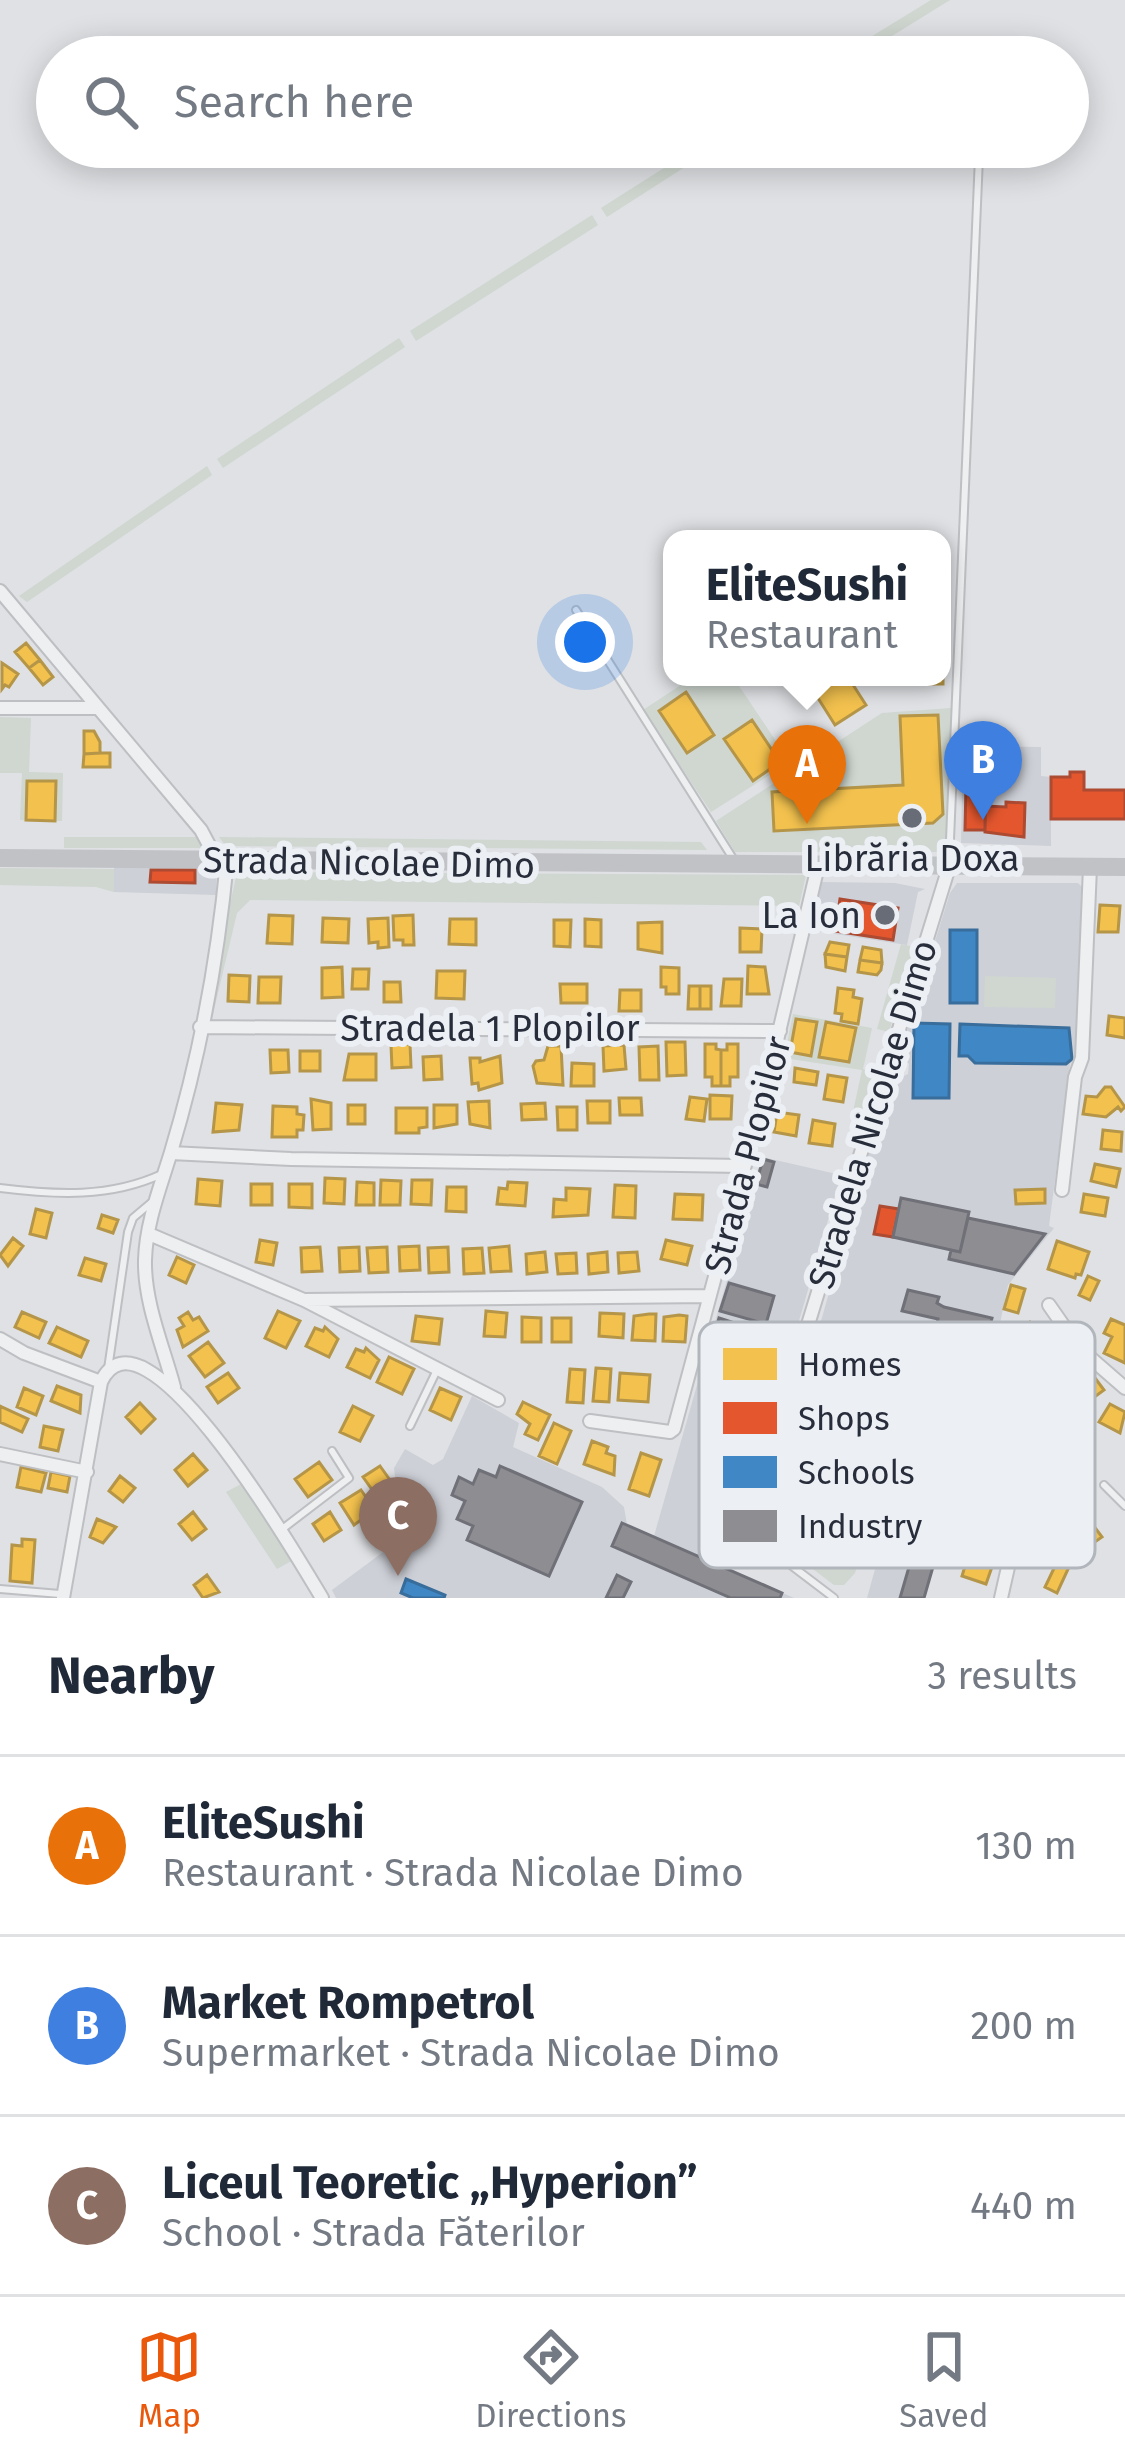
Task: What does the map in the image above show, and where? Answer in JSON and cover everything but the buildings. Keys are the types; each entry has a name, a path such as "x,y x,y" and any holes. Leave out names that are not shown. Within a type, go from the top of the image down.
{"street":[{"path":"0,591 222,861 221,926 145,1257 148,1290 174,1388"},
{"path":"0,708 97,708"},
{"name":"Strada Nicolae Dimo","path":"0,858 1125,867"},
{"name":"Strada Plopilor","path":"702,1322 818,866"},
{"name":"Stradela Nicolae Dimo","path":"809,1322 949,867"},
{"path":"1061,1190 1075,1077 1082,1058 1090,867"},
{"name":"Stradela 1 Plopilor","path":"200,1027 780,1030"},
{"path":"171,1153 742,1166"},
{"path":"149,1234 304,1300 498,1400"},
{"path":"304,1300 709,1296"},
{"path":"1048,1305 1060,1322"},
{"name":"Strada Plopilor","path":"590,1421 674,1429 699,1334"},
{"path":"0,1339 23,1353 104,1375"},
{"path":"1095,1362 1125,1388"},
{"path":"63,1596 104,1375 120,1364 161,1378 174,1388 233,1461 322,1598"},
{"path":"0,1454 87,1472"},
{"path":"1001,1598 1005,1568"}],"lane":[{"path":"949,867 979,168"},
{"path":"576,610 737,865"},
{"path":"0,1188 97,1194 137,1186 162,1174"},
{"path":"104,1375 128,1232 134,1218 155,1199"},
{"path":"410,1426 438,1369"},
{"path":"281,1530 350,1478 332,1451"},
{"path":"1104,1484 1125,1506"},
{"name":"Stradela Nicolae Dimo","path":"795,1568 834,1598"},
{"path":"0,1589 63,1596"}],"shaded area":[{"path":"931,0 950,0 892,36 872,36"},
{"path":"664,168 683,168 607,217 601,208"},
{"path":"592,215 598,225 416,341 410,331"},
{"path":"399,338 405,347 223,468 217,459"},
{"path":"207,466 212,475 27,602 19,596"},
{"path":"679,686 739,686 790,762 711,812 643,710"},
{"path":"951,708 945,852 735,852 716,821 882,713"},
{"path":"0,717 31,718 29,772 63,773 62,821 20,820 22,773 0,773"},
{"path":"963,746 1041,747 1041,776 1051,777 1051,846 961,843"},
{"path":"64,837 197,837 204,848 64,848"},
{"path":"219,837 701,842 707,850 226,846"},
{"path":"114,865 217,868 216,895 114,892"},
{"path":"0,868 114,869 114,892 96,887 0,885"},
{"path":"237,872 806,875 799,906 250,900 237,913 213,1014 207,1013"},
{"path":"818,882 895,883 925,889 918,892 907,945 809,930"},
{"path":"957,883 1078,883 1082,887 1076,1057 1070,1064 1049,1226 1054,1228 1008,1285 1000,1322 821,1322 891,1082 908,1074 909,1064 900,1054"},
{"path":"901,944 914,947 889,1032 877,1029"},
{"path":"985,976 1056,978 1055,1008 984,1007"},
{"path":"793,1014 872,1028 863,1069 876,1074 864,1114 853,1112 862,1070 784,1058"},
{"path":"762,1157 841,1175 799,1322 715,1322"},
{"path":"699,1378 699,1568 725,1568 794,1598 336,1598 332,1590 402,1538 394,1468 405,1449 433,1465 443,1459 472,1396 519,1423 513,1447 602,1487 624,1507 627,1525 654,1536"},
{"path":"243,1483 293,1560 277,1569 226,1492"},
{"path":"812,1568 857,1568 844,1585 834,1585"},
{"path":"875,1568 933,1568 924,1598 867,1598"}],"place":[{"name":"Librăria Doxa","path":"912,818"},
{"name":"Market Rompetrol","path":"983,820"},
{"name":"EliteSushi","path":"807,824"},
{"name":"La Ion","path":"885,915"},
{"name":"Liceul Teoretic „Hyperion”","path":"398,1576"}]}
